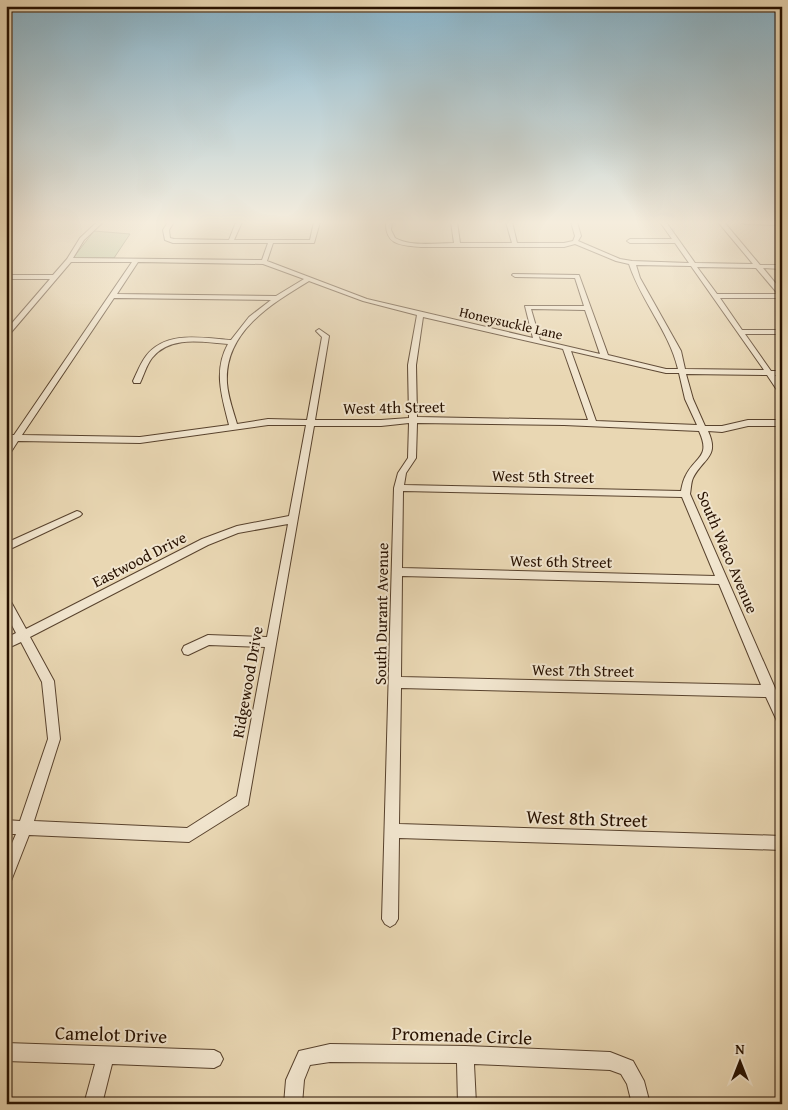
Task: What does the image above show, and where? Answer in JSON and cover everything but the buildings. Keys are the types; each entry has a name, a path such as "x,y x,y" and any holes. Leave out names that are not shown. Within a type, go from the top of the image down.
{"street":[{"path":"6,335 57,274"},
{"path":"6,453 128,274"},
{"name":"Honeysuckle Lane","path":"298,274 365,300 666,371 782,373"},
{"name":"South Waco Avenue","path":"636,274 677,350 689,399 708,441 707,454 689,477 685,494 782,719"},
{"path":"699,274 782,391"},
{"path":"764,274 782,296"},
{"path":"515,275 578,276 605,358"},
{"path":"6,277 54,277"},
{"path":"233,426 223,381 224,360 232,342 244,323 277,298 310,278"},
{"path":"113,296 277,298"},
{"path":"716,296 782,296"},
{"path":"537,341 527,307 588,308"},
{"name":"South Durant Avenue","path":"390,919 399,488 402,474 412,458 414,420 412,365 420,314"},
{"name":"Ridgewood Drive","path":"6,827 189,834 243,800 326,336 319,331"},
{"path":"740,332 782,332"},
{"path":"137,381 150,355 169,342 183,339 232,342"},
{"path":"566,348 593,424"},
{"name":"West 4th Street","path":"6,438 140,440 268,422 381,423 414,420 593,424 702,429 722,429 748,423 782,423"},
{"name":"West 5th Street","path":"399,488 685,494"},
{"path":"6,547 77,514"},
{"name":"Eastwood Drive","path":"6,644 205,542 237,530 294,519"},
{"name":"West 6th Street","path":"398,572 723,580"},
{"path":"6,602 48,681 54,739 25,828 6,876"},
{"path":"188,650 208,640 271,642"},
{"name":"West 7th Street","path":"396,682 770,692"},
{"name":"West 8th Street","path":"391,831 782,843"},
{"name":"Camelot Drive","path":"6,1052 214,1059"},
{"name":"Promenade Circle","path":"293,1104 295,1080 305,1057 330,1053 465,1055 610,1061 627,1067 636,1081 640,1104"},
{"path":"93,1104 106,1055"},
{"path":"465,1055 467,1104"}]}
